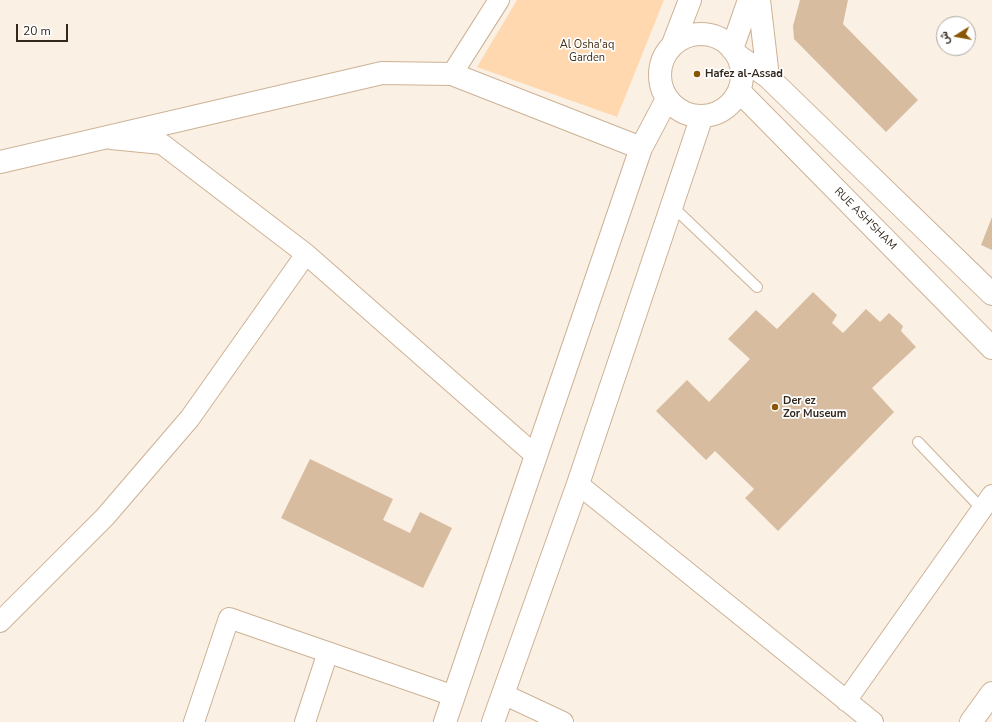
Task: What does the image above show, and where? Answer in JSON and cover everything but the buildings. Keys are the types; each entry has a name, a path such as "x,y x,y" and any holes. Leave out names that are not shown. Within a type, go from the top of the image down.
{"main road":[{"path":"690,0 673,44 665,54 660,65 660,83 667,99 677,109 689,115 702,116 714,114 725,109 733,101 739,90 742,78 741,66 735,52 749,0"},
{"path":"759,0 768,78"},
{"path":"673,44 684,37 697,34 710,35 722,40 768,78 992,294"},
{"path":"0,162 382,73 452,74 641,148"},
{"name":"RUE ASH'SHAM","path":"739,90 992,348"},
{"path":"445,722 641,148 667,99"},
{"path":"493,722 578,484 702,116"},
{"path":"971,722 992,693"}],"street":[{"path":"452,74 499,0"},
{"path":"107,138 162,144 306,254 535,455"},
{"path":"0,622 105,517 190,418 306,254"},
{"path":"578,484 873,722"},
{"path":"846,700 987,502"},
{"path":"194,722 229,618 454,696"},
{"path":"305,722 328,652"},
{"path":"503,694 563,722"}],"lane":[{"path":"672,206 757,287"},
{"path":"918,442 987,502"}],"green space":[{"name":"Al Osha'aq Garden","path":"517,0 664,0 617,117 477,67"}],"place":[{"name":"Hafez al-Assad","path":"697,74"},
{"name":"Der ez Zor Museum","path":"775,407"}]}
